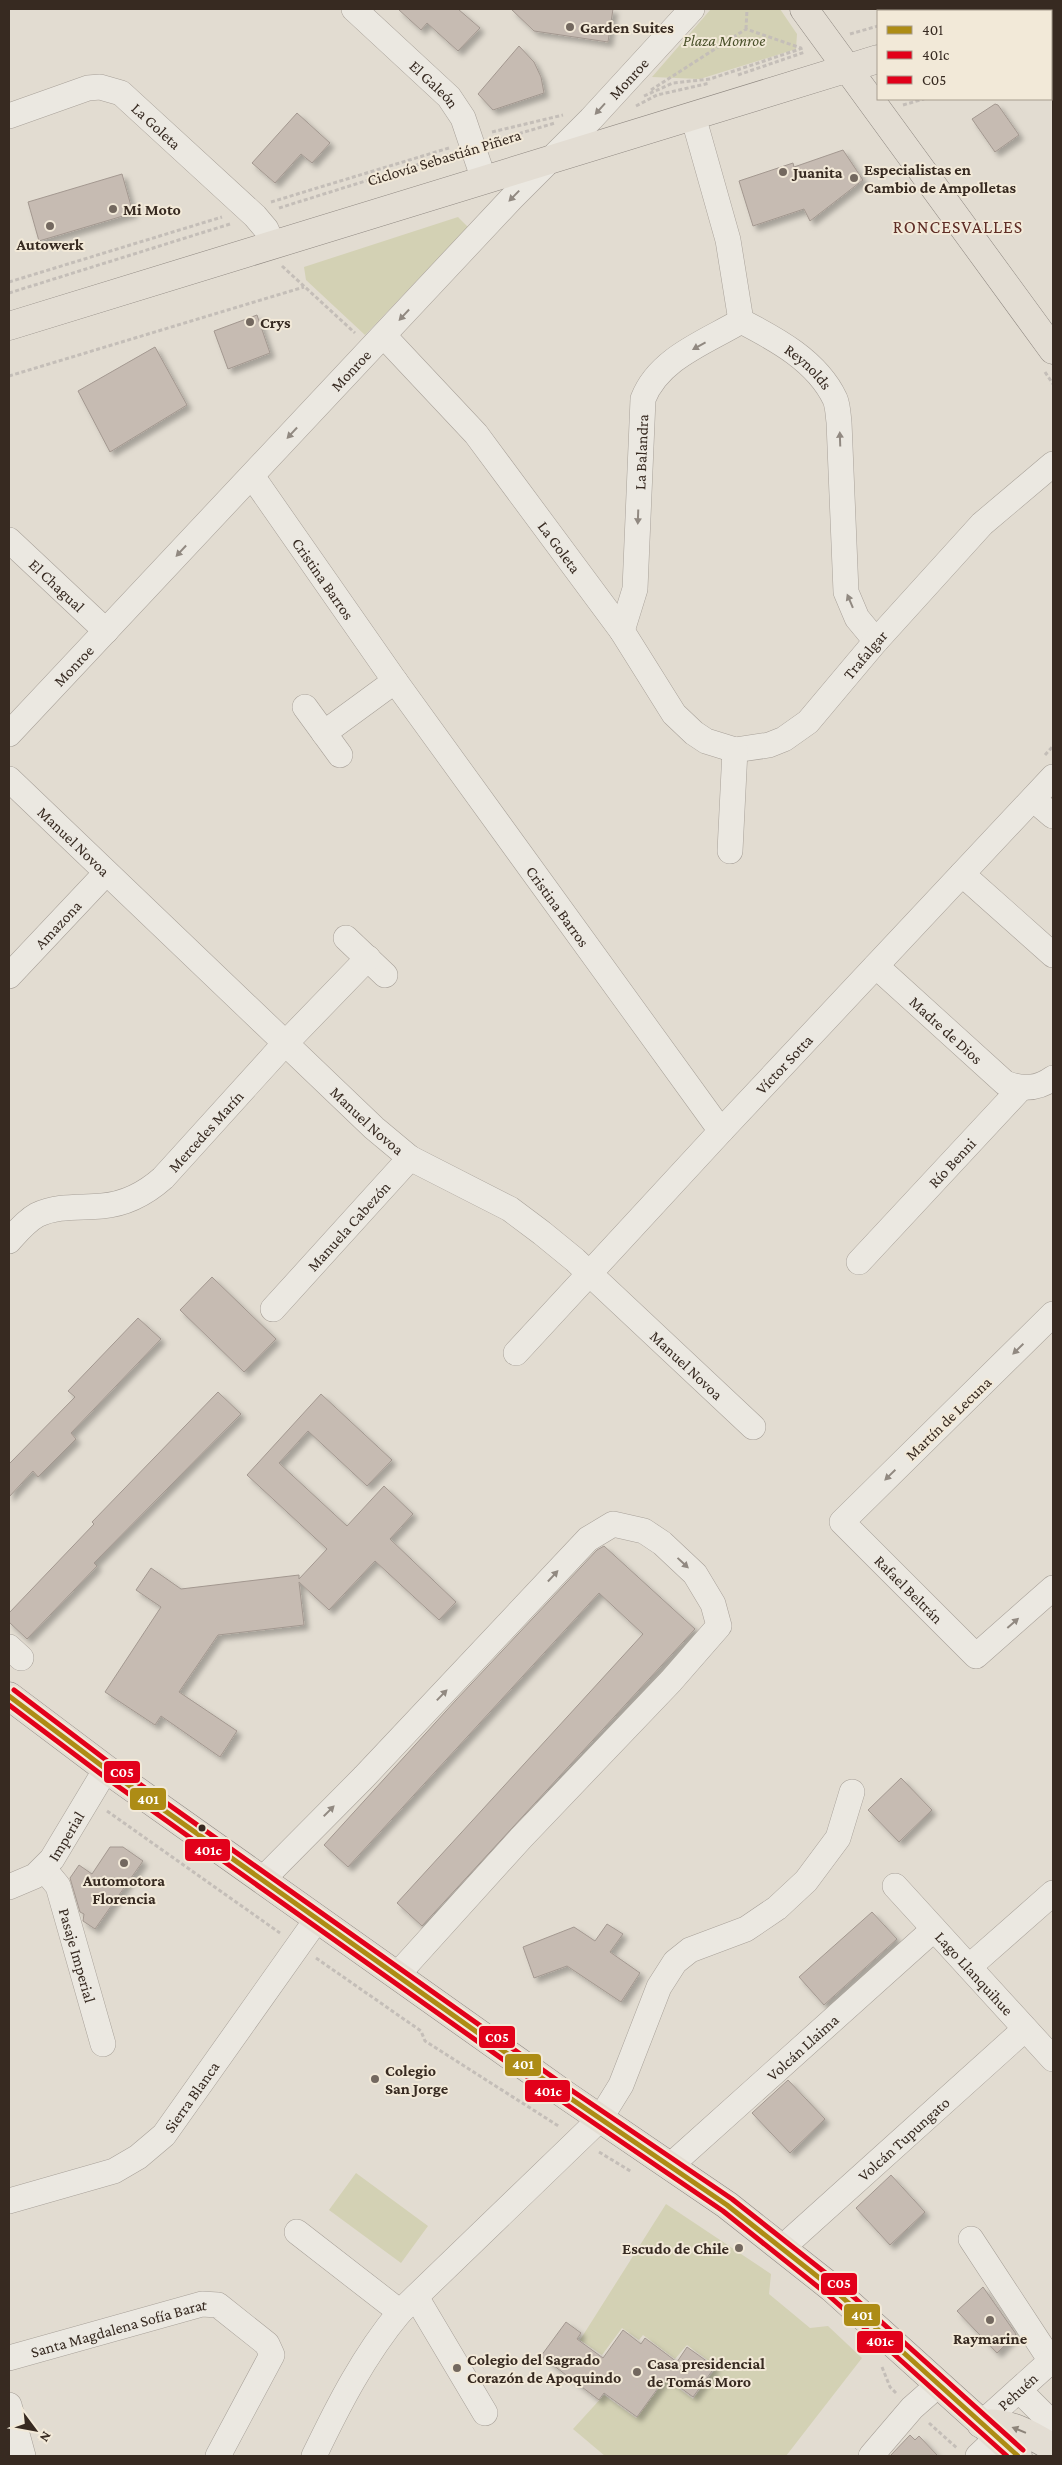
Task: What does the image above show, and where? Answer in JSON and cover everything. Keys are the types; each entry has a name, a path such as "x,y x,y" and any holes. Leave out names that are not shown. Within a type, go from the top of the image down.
{"main road":[{"path":"804,9 818,46 847,69 1053,350"},
{"path":"9,326 877,60"},
{"path":"9,1696 106,1769 783,2247 853,2306 938,2385 979,2442 1018,2456"},
{"path":"979,2442 992,2423 1015,2428 1053,2448"}],"street":[{"name":"El Galeón","path":"354,9 449,97 463,118 484,180"},
{"name":"Monroe","path":"9,734 548,161 591,119 692,9"},
{"name":"La Goleta","path":"9,116 88,88 112,89 130,99 254,216 266,229 268,246"},
{"path":"692,116 728,240 741,321"},
{"name":"La Balandra","path":"622,631 635,589 641,419 643,399 649,383 673,360 741,321"},
{"name":"Reynolds","path":"741,321 772,337 808,364 835,400 839,422 846,592 857,618 876,641"},
{"name":"La Goleta","path":"378,342 476,434 622,631 667,703 683,724 706,741 735,750"},
{"name":"Trafalgar","path":"735,750 769,745 797,731 818,711 876,641 982,524 1053,464"},
{"name":"Cristina Barros","path":"252,476 395,681 721,1131"},
{"name":"El Chagual","path":"9,540 106,631"},
{"path":"324,733 395,681"},
{"path":"304,707 340,755"},
{"path":"730,852 735,750"},
{"name":"Víctor Sotta","path":"516,1353 1053,777"},
{"name":"Manuel Novoa","path":"9,779 374,1128 410,1158 510,1209 575,1260 753,1427"},
{"path":"1033,799 1053,816"},
{"name":"Amazona","path":"9,976 106,872"},
{"path":"962,874 1053,955"},
{"name":"Mercedes Marín","path":"9,1241 36,1216 54,1209 103,1206 128,1201 147,1192 163,1178 285,1043 377,967 346,938"},
{"name":"Madre de Dios","path":"876,966 999,1078 1021,1088"},
{"path":"1021,1088 1032,1088 1053,1078"},
{"name":"Río Benni","path":"859,1262 1021,1088"},
{"name":"Manuela Cabezón","path":"281,1301 410,1158"},
{"name":"Martín de Lecuna","path":"842,1522 1053,1314"},
{"name":"Rafael Beltrán","path":"842,1522 976,1656 1053,1588"},
{"path":"262,1880 364,1777 588,1539 613,1524 644,1531 662,1543 695,1574 713,1604 719,1626 671,1681 423,1943 397,1975"},
{"name":"Imperial","path":"9,1887 35,1876 44,1869 106,1769"},
{"path":"314,2456 333,2416 382,2334 408,2304 600,2119 621,2085 658,1987 675,1962 690,1950 746,1929 777,1908 806,1882 838,1838 852,1792"},
{"name":"Pasaje Imperial","path":"44,1869 58,1886 103,2044"},
{"name":"Lago Llanquihue","path":"895,1886 1053,2059"},
{"path":"969,1967 1053,1893"},
{"name":"Sierra Blanca","path":"9,2201 114,2171 138,2157 164,2135 317,1918"},
{"name":"Volcán Llaima","path":"670,2166 934,1929"},
{"name":"Volcán Tupungato","path":"783,2247 1026,2029"},
{"path":"297,2232 408,2304 485,2413"},
{"path":"971,2239 1052,2360"},
{"name":"Santa Magdalena Sofía Barat","path":"9,2358 202,2304 218,2305 267,2344 272,2356 218,2456"},
{"name":"Pehuén","path":"979,2442 1019,2390 1052,2360"},
{"path":"871,2456 912,2408 938,2385"},
{"path":"1019,2390 1053,2424"},
{"path":"9,2405 24,2456"}],"path":[{"path":"746,29 747,9"},
{"path":"818,46 746,29 631,106 657,95 726,79 877,26"},
{"path":"902,105 920,100"},
{"name":"Ciclovía Sebastián Piñera","path":"9,293 473,147 550,124 591,119"},
{"path":"268,246 304,287 378,342"},
{"path":"9,376 304,287"},
{"path":"88,1798 421,2031 424,2041 578,2140 635,2173"},
{"path":"876,2363 884,2370 890,2387 912,2408 979,2442"}],"green space":[{"name":"Plaza Monroe","path":"711,9 780,9 797,34 796,49 700,79 652,77"},
{"path":"458,217 468,227 365,335 306,280 304,267"},
{"path":"356,2173 428,2226 401,2263 329,2210"},
{"path":"666,2204 771,2274 769,2294 810,2328 828,2326 862,2358 786,2456 605,2456 573,2429 604,2395 636,2418 666,2379 693,2399 717,2367 687,2345 675,2359 643,2335 639,2340 622,2328 602,2355 580,2340"}],"building":[{"path":"398,9 458,9 480,28 458,51 427,23 421,30"},
{"name":"Garden Suites","path":"511,9 613,9 608,42 534,31"},
{"path":"519,46 534,62 541,77 544,93 493,110 478,94"},
{"path":"995,104 998,105 1019,135 995,152 972,119"},
{"path":"297,113 330,143 312,163 301,154 275,183 252,163"},
{"path":"843,150 863,180 810,221 804,209 753,226 739,181 793,163 794,167"},
{"path":"122,174 133,213 39,241 28,202"},
{"path":"257,315 270,353 228,369 214,331"},
{"path":"155,347 187,405 110,452 78,391"},
{"path":"212,1277 276,1339 244,1372 180,1310"},
{"path":"138,1318 161,1339 71,1433 76,1439 38,1477 33,1471 9,1497 9,1464 75,1397 68,1391"},
{"path":"218,1392 241,1414 94,1563 97,1566 27,1639 9,1622 9,1613 94,1524 92,1522"},
{"path":"321,1394 392,1460 367,1486 308,1431 279,1463 347,1526 384,1486 413,1514 390,1539 456,1602 439,1620 375,1561 329,1610 299,1582 304,1625 218,1635 179,1692 237,1731 220,1757 161,1716 155,1725 105,1692 161,1607 136,1590 151,1568 181,1589 299,1575 299,1579 327,1549 247,1475"},
{"path":"604,1546 695,1629 422,1926 397,1903 643,1634 599,1593 348,1867 324,1845 456,1700 597,1550"},
{"path":"901,1778 932,1810 899,1842 868,1810"},
{"path":"110,1847 123,1847 143,1861 95,1929 83,1921 84,1914 80,1912 70,1878 79,1865 92,1874"},
{"path":"872,1912 897,1939 824,2005 799,1977"},
{"path":"607,1924 623,1934 610,1952 640,1973 621,2002 567,1966 534,1978 523,1947 574,1927 595,1941"},
{"path":"788,2080 825,2119 790,2153 752,2113"},
{"path":"891,2175 925,2212 890,2245 856,2208"},
{"name":"Raymarine","path":"983,2287 1016,2334 997,2353 957,2311"},
{"name":"Casa presidencial de Tomás Moro","path":"566,2322 581,2333 577,2339 603,2358 623,2330 641,2344 645,2338 677,2362 687,2347 715,2367 693,2397 666,2377 637,2417 604,2393 599,2400 541,2356"},
{"path":"910,2435 915,2440 919,2436 938,2456 890,2456"}],"transit line":[{"name":"C05","path":"14,1690 110,1763 571,2090 732,2199 837,2282 1023,2450"},
{"name":"401","path":"9,1696 106,1769 567,2096 727,2205 832,2288 1018,2456"},
{"name":"401c","path":"9,1705 102,1775 563,2102 723,2211 827,2294 1007,2456"}],"place":[{"name":"Garden Suites","path":"570,27"},
{"name":"Juanita","path":"783,172"},
{"name":"Especialistas en Cambio de Ampolletas","path":"854,178"},
{"name":"Mi Moto","path":"113,209"},
{"name":"Autowerk","path":"50,226"},
{"name":"Crys","path":"250,322"},
{"name":"Automotora Florencia","path":"124,1863"},
{"name":"Colegio San Jorge","path":"375,2079"},
{"name":"Escudo de Chile","path":"739,2248"},
{"name":"Raymarine","path":"990,2320"},
{"name":"Colegio del Sagrado Corazón de Apoquindo","path":"457,2368"},
{"name":"Casa presidencial de Tomás Moro","path":"637,2372"}],"district":[{"name":"RONCESVALLES","path":"958,227"}]}
